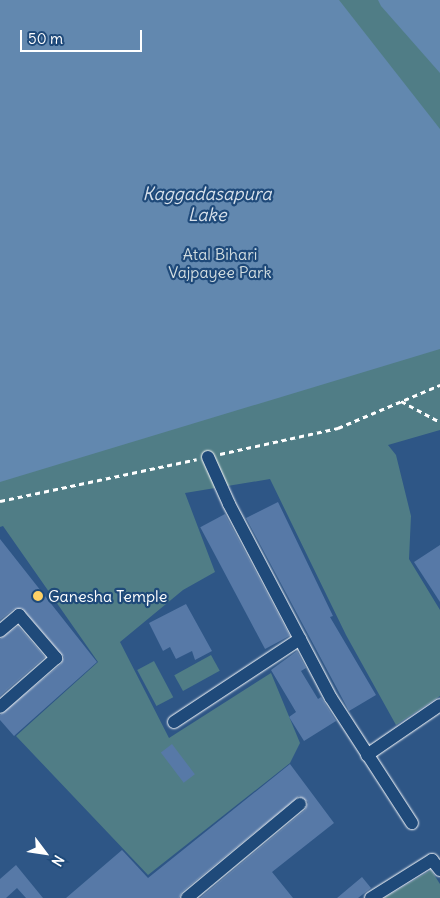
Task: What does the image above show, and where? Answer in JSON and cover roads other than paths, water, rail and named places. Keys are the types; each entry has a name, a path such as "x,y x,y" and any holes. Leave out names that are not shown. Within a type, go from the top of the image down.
{"street":[{"path":"208,457 300,639 367,755 412,823"},
{"path":"0,631 19,615 56,658 0,707"},
{"path":"174,722 300,639"},
{"path":"367,755 440,705"},
{"path":"187,898 300,804"},
{"path":"372,897 432,860 440,870"}],"water":[{"name":"Kaggadasapura Lake","path":"0,0 339,0 440,129 440,349 0,482"},
{"path":"378,0 440,0 440,73 381,6"}],"place":[{"name":"Ganesha Temple","path":"38,596"}],"park label":[{"name":"Atal Bihari Vajpayee Park","path":"220,263"}]}
